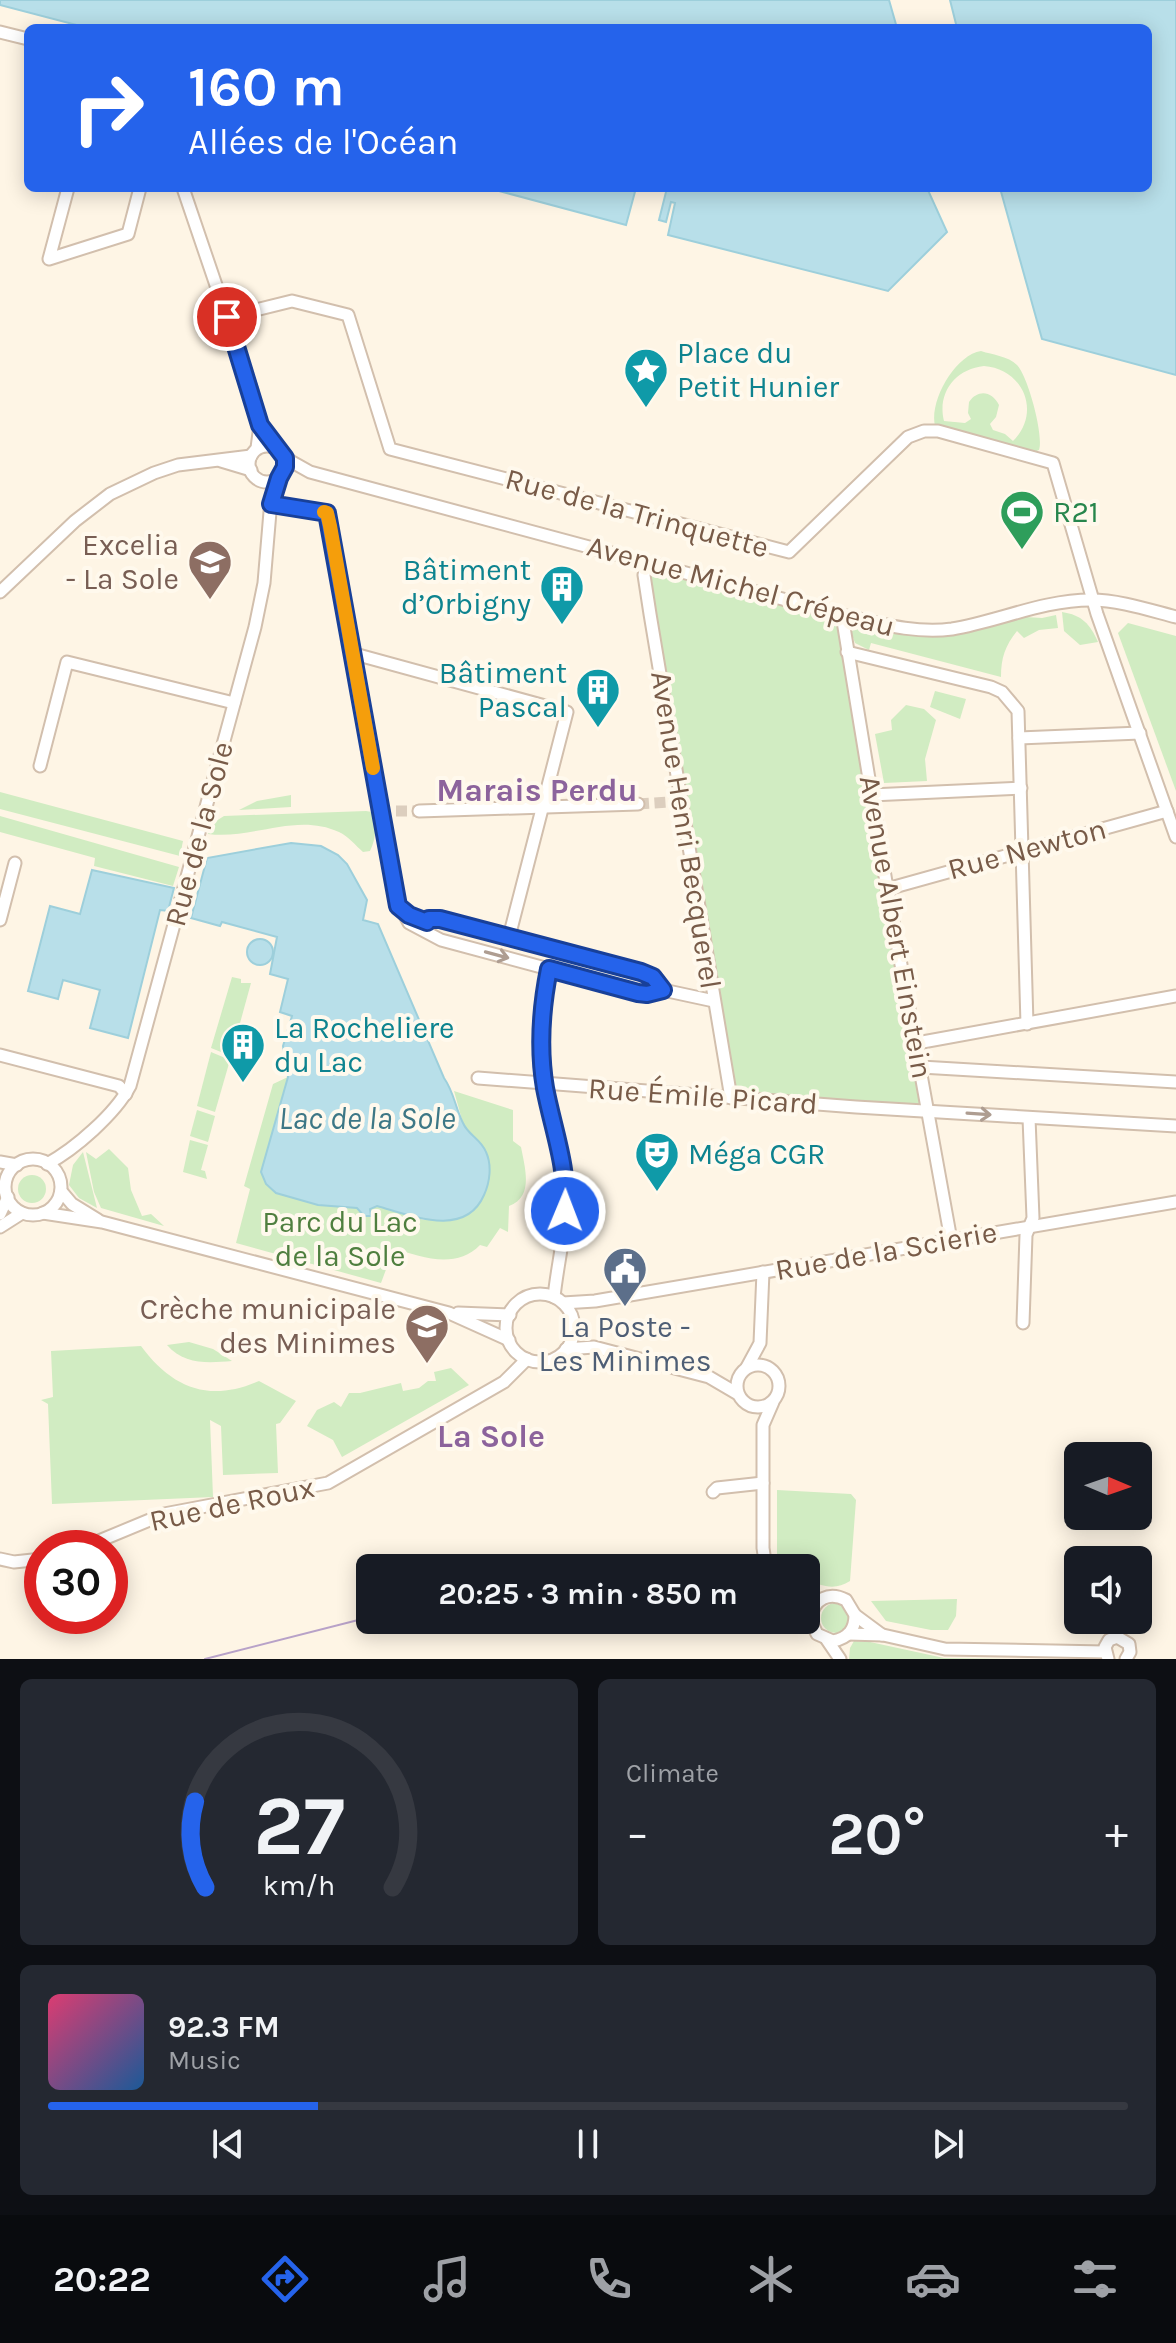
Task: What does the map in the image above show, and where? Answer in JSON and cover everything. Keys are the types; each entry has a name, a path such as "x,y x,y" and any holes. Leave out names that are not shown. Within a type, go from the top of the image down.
{"street":[{"path":"0,32 24,38"},
{"path":"67,192 49,259 128,234 139,192"},
{"path":"184,192 260,425 251,470"},
{"name":"Rue de la Trinquette","path":"227,317 292,301 348,315 390,449 789,552 908,437 924,431 938,431 1053,463 1093,600"},
{"name":"Avenue Michel Crépeau","path":"260,425 285,458 310,472 905,630 950,629 1056,603 1093,600 1125,604 1176,617"},
{"path":"0,592 75,521 110,494 178,465 221,461 269,445 275,447"},
{"path":"280,476 285,467 285,458"},
{"path":"221,461 251,470 271,502 327,513 396,899 409,923 426,926 433,938 638,993 663,990 714,1001"},
{"name":"Avenue Michel Crépeau","path":"260,480 270,481 280,476 310,472"},
{"name":"Rue de la Sole","path":"57,1173 76,1145 126,1094 264,583 271,502 280,476"},
{"name":"Avenue Henri Becquerel","path":"647,562 644,575 731,1098"},
{"path":"1093,600 1176,837"},
{"name":"Avenue Albert Einstein","path":"842,615 887,889 951,1240"},
{"path":"847,652 1002,692 1018,711 1027,1024"},
{"path":"351,653 567,712 509,937"},
{"path":"40,766 67,662 234,703"},
{"path":"1019,738 1140,733"},
{"path":"871,795 1021,788"},
{"path":"419,811 638,804"},
{"name":"Rue Newton","path":"887,889 1167,811"},
{"path":"0,920 15,863"},
{"path":"426,926 429,919 440,919 648,974 663,990"},
{"path":"549,969 541,1026 545,1083 567,1185 557,1271 559,1300"},
{"path":"917,1043 1176,996"},
{"path":"0,1055 119,1086 126,1094"},
{"path":"921,1067 1176,1082"},
{"name":"Rue Émile Picard","path":"478,1078 731,1098 1176,1126"},
{"path":"1023,1323 1026,1235 1033,1218 1029,1118"},
{"name":"Rue de la Sole","path":"47,1164 76,1145"},
{"path":"0,1162 17,1165 34,1160 47,1164 57,1173 61,1191 72,1204 102,1222"},
{"path":"0,1214 8,1176 17,1165"},
{"path":"5,1191 12,1206 22,1213 102,1222 449,1313 512,1345 527,1359 548,1361 566,1349 594,1347 709,1377 760,1408 773,1402"},
{"path":"43,1213 54,1205 61,1191"},
{"name":"Rue de la Scierie","path":"559,1300 595,1301 1176,1202"},
{"path":"0,1227 22,1213"},
{"path":"504,1382 512,1366 512,1345 507,1323 510,1315 521,1300 539,1294 557,1271"},
{"path":"763,1272 760,1343 780,1385 763,1425 764,1554"},
{"path":"539,1294 559,1300 572,1316 574,1332 566,1349"},
{"name":"Rue de la Scierie","path":"572,1316 595,1301"},
{"path":"449,1313 510,1315"},
{"path":"574,1332 594,1347"},
{"path":"760,1343 737,1381 742,1399 758,1419 763,1442"},
{"name":"Rue de Roux","path":"125,1530 164,1514 328,1483 504,1382 527,1359"},
{"path":"709,1377 743,1371 757,1364 771,1369"},
{"path":"713,1492 717,1488 763,1483"},
{"path":"0,1559 24,1561"},
{"path":"821,1599 840,1597 851,1604 855,1615 842,1659"},
{"path":"855,1615 883,1635"},
{"path":"819,1634 842,1659"},
{"path":"827,1640 883,1635 945,1649 1106,1656 1109,1640 1120,1638 1130,1647 1126,1659"}],"green space":[{"path":"981,351 1017,365 1034,406 1039,450 1034,452 935,426 934,416 940,392 953,370 971,354","holes":["984,366 998,369 1018,383 1027,405 1022,430 1013,441 993,430 990,424 996,417 999,405 989,394 976,395 969,402 971,419 965,423 944,421 943,401 950,384 957,377"]},
{"path":"647,562 842,615 929,1111 731,1098"},
{"path":"1062,612 1084,621 1098,642 1080,645 1064,631"},
{"path":"1056,615 1058,628 1039,630 1024,638 1017,631 1004,652 1001,677 871,643 869,650 855,643 851,632 856,627 940,635 1026,617"},
{"path":"1128,623 1176,636 1176,791 1118,633"},
{"path":"935,691 966,699 960,719 930,707"},
{"path":"906,705 924,709 936,720 925,759 927,781 884,783 875,734 892,730 891,720"},
{"path":"0,792 183,841 180,856 0,809"},
{"path":"291,795 291,807 239,810 257,801"},
{"path":"372,812 375,827 370,851 363,852 339,832 307,825 224,835 208,834 213,823 224,816"},
{"path":"0,816 179,867 173,886 94,866 95,858 0,832"},
{"path":"232,977 241,979 241,983 251,983 231,1056 211,1048"},
{"path":"211,1052 230,1060 215,1112 197,1106"},
{"name":"Parc du Lac de la Sole","path":"288,1077 261,1172 266,1184 276,1193 318,1205 357,1208 371,1216 370,1209 377,1206 424,1220 443,1220 489,1176 486,1151 464,1127 454,1091 513,1110 513,1141 521,1147 526,1181 522,1196 509,1206 508,1232 500,1228 487,1247 480,1245 461,1257 450,1259 427,1258 394,1248 381,1283 236,1243 250,1189 244,1186 273,1084"},
{"path":"197,1110 215,1116 208,1142 190,1136"},
{"path":"190,1140 208,1145 201,1170 205,1171 207,1179 183,1172"},
{"path":"109,1149 128,1168 131,1190 142,1216 151,1214 164,1226 101,1208 94,1192 86,1152 96,1159"},
{"path":"83,1152 97,1208 79,1198 69,1185 73,1165"},
{"path":"32,1175 42,1179 46,1189 42,1199 32,1203 22,1199 18,1189 22,1179"},
{"path":"189,1342 213,1349 232,1361 189,1359 167,1345"},
{"path":"141,1346 165,1372 193,1388 224,1391 259,1381 296,1401 276,1424 278,1473 223,1475 221,1426 210,1420 213,1497 52,1504 48,1404 41,1400 53,1397 51,1351"},
{"path":"451,1368 469,1385 342,1457 333,1440 307,1426 317,1410 334,1402 341,1407 349,1393 401,1383 403,1391 419,1388 428,1381 436,1381 434,1372"},
{"path":"777,1490 851,1494 856,1500 850,1581 833,1587 820,1584 820,1554 777,1554"},
{"path":"957,1599 956,1616 948,1630 931,1630 886,1621 871,1601"},
{"path":"836,1603 846,1608 851,1618 846,1628 836,1633 826,1628 821,1618 826,1608"},
{"path":"854,1641 944,1658 1008,1659 849,1659"}],"water":[{"path":"0,0 889,0 896,24 73,24 0,5"},
{"path":"950,0 1176,0 1176,375 1042,339 1001,192 1152,192 1152,24 956,24"},
{"path":"503,192 635,192 626,225"},
{"path":"666,192 929,192 947,232 888,291 668,235 675,203 671,202 666,222 659,220"},
{"name":"Lac de la Sole","path":"291,843 321,846 347,864 367,900 363,920 378,924 463,1123 486,1152 490,1168 486,1190 475,1208 464,1217 450,1220 420,1218 377,1206 370,1209 371,1216 364,1216 357,1208 318,1205 276,1193 266,1184 261,1172 288,1077 283,1046 292,1016 280,1012 288,979 270,974 277,937 222,922 220,926 191,918 207,858"},
{"path":"92,870 174,888 168,911 160,910 128,1038 90,1028 100,990 63,980 58,999 28,991 50,906 80,914"},
{"path":"260,939 269,943 273,952 269,961 260,965 251,961 247,952 251,943"}],"tunnel":[{"path":"638,804 668,802"},
{"path":"396,811 419,811"}],"tram line":[{"path":"205,1659 356,1621"}],"slow traffic":[{"path":"324,512 330,526 373,768"}],"place":[{"name":"Place du Petit Hunier","path":"646,409"},
{"name":"R21","path":"1022,551"},
{"name":"Excelia - La Sole","path":"210,601"},
{"name":"Bâtiment d’Orbigny","path":"562,626"},
{"name":"Bâtiment Pascal","path":"598,729"},
{"name":"La Rocheliere du Lac","path":"243,1084"},
{"name":"Méga CGR","path":"657,1193"},
{"name":"La Poste - Les Minimes","path":"625,1308"},
{"name":"Crèche municipale des Minimes","path":"427,1365"}],"district":[{"name":"Marais Perdu","path":"537,790"},
{"name":"La Sole","path":"491,1436"}],"route":[{"path":"227,317 260,425 285,458 284,471 271,504 327,513 398,906 409,915 427,922 429,919 440,919 641,972 653,977 663,990 638,993 549,969 541,1010 541,1053 551,1116 565,1168 565,1211"}]}
